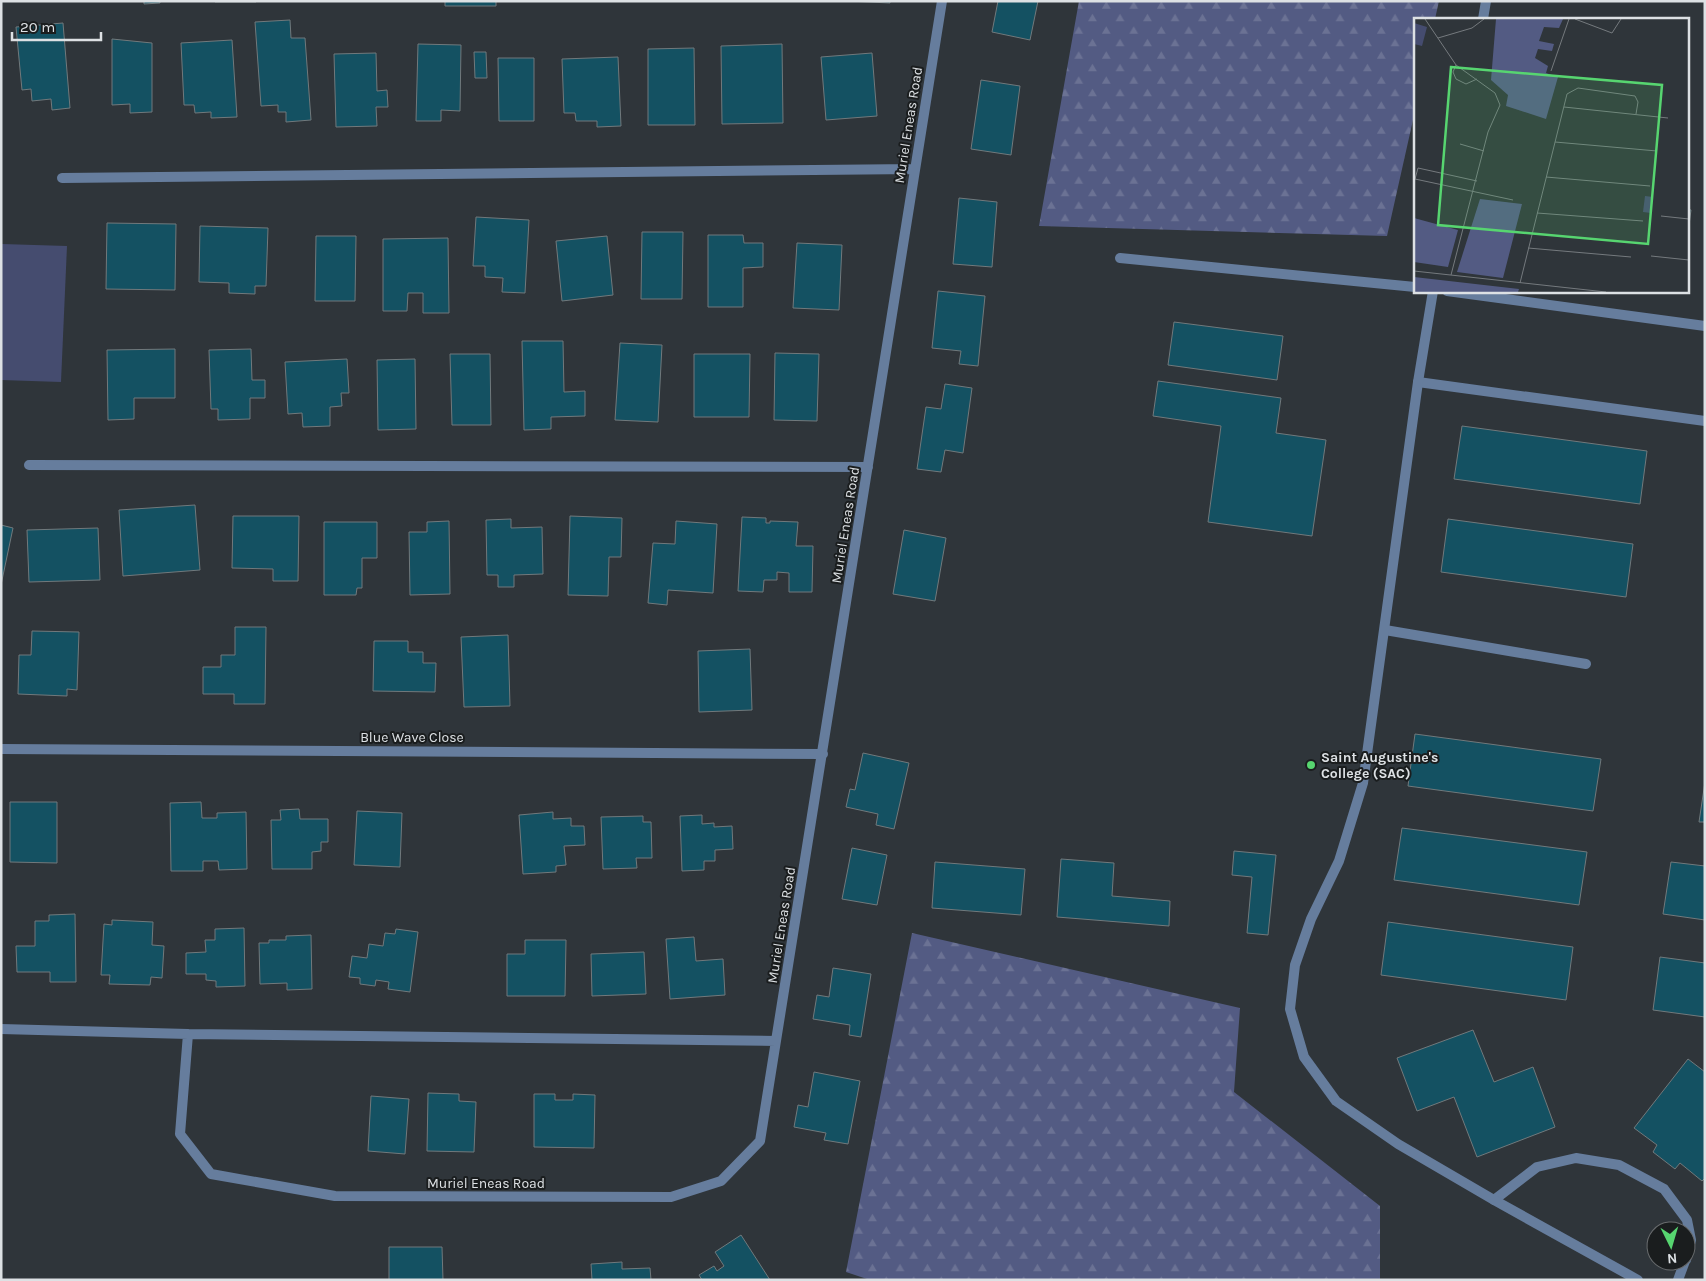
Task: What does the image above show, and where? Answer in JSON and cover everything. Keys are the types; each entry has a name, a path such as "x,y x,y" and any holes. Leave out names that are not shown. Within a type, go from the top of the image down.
{"street":[{"name":"Muriel Eneas Road","path":"188,1034 180,1134 210,1174 335,1196 671,1198 720,1181 760,1141 942,1"},
{"path":"1483,18 1486,1"},
{"path":"62,178 915,169"},
{"path":"1120,258 1414,288"},
{"path":"1433,292 1418,382 1363,783 1339,861 1311,919 1295,965 1290,1009 1304,1057 1336,1101 1398,1144 1638,1280"},
{"path":"1454,292 1705,326"},
{"path":"1418,382 1705,421"},
{"path":"29,465 868,467"},
{"path":"1385,630 1586,664"},
{"name":"Blue Wave Close","path":"1,749 823,754"},
{"path":"1,1029 188,1034 776,1041"},
{"path":"1494,1200 1537,1167 1576,1158 1619,1165 1664,1189 1688,1221"}],"green space":[{"path":"1079,1 1439,1 1435,18 1414,18 1414,115 1387,236 1039,226"},
{"path":"912,933 1240,1008 1234,1092 1380,1206 1380,1280 870,1280 846,1272"}],"shaded area":[{"path":"2,244 67,246 61,382 1,380"}],"building":[{"path":"144,1 160,1 160,3 144,4"},
{"path":"256,1 256,2 215,2"},
{"path":"445,1 496,1 496,6 445,6"},
{"path":"848,1 890,1 890,3"},
{"path":"998,1 1038,1 1030,40 992,32"},
{"path":"290,20 291,38 305,38 311,120 286,122 286,112 278,112 278,105 261,106 255,22"},
{"path":"63,23 70,108 52,110 51,99 32,101 31,89 22,90 16,27"},
{"path":"112,39 152,43 152,112 130,113 130,104 112,105"},
{"path":"232,40 237,117 211,118 211,112 195,113 194,105 184,105 181,43"},
{"path":"418,44 461,45 460,111 441,110 441,121 416,121"},
{"path":"782,44 783,123 722,124 721,46"},
{"path":"694,48 695,125 648,125 648,49"},
{"path":"474,52 486,52 487,78 475,78"},
{"path":"376,53 377,91 387,90 388,107 376,107 377,126 336,127 334,54"},
{"path":"872,53 877,116 826,120 821,57"},
{"path":"618,57 621,126 597,127 597,121 576,121 575,113 564,113 562,59"},
{"path":"498,58 534,58 534,121 499,121"},
{"path":"981,80 1020,86 1011,155 971,149"},
{"path":"959,198 997,202 992,267 953,264"},
{"path":"1688,209 1691,210 1688,232"},
{"path":"476,217 529,220 525,293 502,292 503,278 485,277 485,266 473,266"},
{"path":"107,223 176,224 175,290 106,289"},
{"path":"200,226 268,228 266,286 255,286 255,294 229,293 229,283 199,282"},
{"path":"642,232 683,232 682,299 641,299"},
{"path":"708,235 743,235 744,243 763,243 763,267 743,268 743,307 708,307"},
{"path":"316,236 356,236 355,301 315,301"},
{"path":"607,236 613,295 562,301 556,241"},
{"path":"448,238 449,313 423,313 423,293 408,293 407,311 383,311 383,239"},
{"path":"797,243 842,245 839,310 793,308"},
{"path":"938,291 985,296 978,366 959,364 961,351 932,348"},
{"path":"1174,322 1283,336 1277,380 1168,365"},
{"path":"522,341 563,341 564,392 585,391 585,416 551,417 551,429 524,430"},
{"path":"620,343 662,345 658,422 615,420"},
{"path":"175,349 175,398 134,398 134,419 108,420 107,350"},
{"path":"251,349 252,380 265,380 265,398 250,398 250,419 218,420 218,409 211,409 209,350"},
{"path":"775,353 819,354 817,421 774,420"},
{"path":"450,354 490,354 491,425 452,425"},
{"path":"694,354 750,354 749,417 694,417"},
{"path":"347,359 349,393 341,393 342,406 330,407 330,426 303,427 302,413 288,414 285,362"},
{"path":"415,359 416,429 378,430 377,360"},
{"path":"1158,381 1281,398 1276,433 1326,440 1312,536 1208,522 1221,426 1153,416"},
{"path":"945,384 972,388 963,453 945,450 941,472 917,469 926,407 941,409"},
{"path":"1462,426 1647,451 1640,504 1454,479"},
{"path":"195,505 200,570 123,576 119,510"},
{"path":"233,516 299,516 298,581 273,581 273,569 232,568"},
{"path":"570,516 622,518 621,557 609,557 608,596 568,595"},
{"path":"742,517 766,518 766,523 770,523 770,521 798,522 796,546 813,546 812,592 789,592 789,573 777,572 777,580 764,580 763,592 738,591"},
{"path":"511,519 511,528 542,527 543,574 514,575 514,587 498,587 498,575 487,575 486,520"},
{"path":"1448,519 1633,544 1626,597 1441,572"},
{"path":"449,521 450,594 410,595 409,532 427,532 427,522"},
{"path":"676,521 717,524 713,593 668,590 667,605 648,603 653,543 675,544"},
{"path":"324,522 377,522 377,558 362,558 362,588 357,588 356,595 324,595"},
{"path":"1,525 13,528 1,585"},
{"path":"98,528 100,580 29,582 27,530"},
{"path":"904,530 946,538 935,601 893,594"},
{"path":"235,627 266,627 265,704 234,704 234,694 203,694 203,667 221,667 221,655 235,655"},
{"path":"32,631 79,632 77,690 67,689 67,696 18,694 19,655 31,655"},
{"path":"508,635 510,706 464,707 461,637"},
{"path":"374,641 408,641 408,652 423,652 423,663 436,663 435,692 373,691"},
{"path":"750,649 752,710 699,712 698,651"},
{"path":"1415,734 1601,759 1593,811 1408,786"},
{"path":"863,753 909,763 894,829 876,825 878,814 846,807 850,789 855,790"},
{"path":"1705,782 1705,822 1699,822"},
{"path":"10,802 57,802 57,863 10,862"},
{"path":"201,802 202,818 217,818 217,813 246,812 247,869 219,870 218,861 203,861 203,871 171,871 170,803"},
{"path":"299,809 300,819 328,819 328,842 321,842 321,851 312,852 312,869 272,869 271,820 281,820 280,810"},
{"path":"357,811 402,813 400,867 354,865"},
{"path":"553,812 553,819 571,818 571,826 584,826 585,845 564,846 566,865 556,866 556,872 523,874 519,815"},
{"path":"702,815 702,824 714,823 714,827 732,826 733,849 715,850 715,861 704,861 704,870 682,871 680,816"},
{"path":"643,816 643,822 651,822 652,858 636,858 637,868 603,869 601,817"},
{"path":"1402,828 1587,852 1579,905 1394,880"},
{"path":"852,848 887,855 877,905 842,899"},
{"path":"1234,851 1276,855 1268,935 1247,933 1252,877 1232,875"},
{"path":"1061,859 1114,863 1112,896 1170,901 1169,926 1057,917"},
{"path":"935,862 1025,869 1021,915 932,908"},
{"path":"1671,862 1705,866 1705,920 1663,914"},
{"path":"75,914 76,982 50,982 50,972 17,972 16,946 35,946 35,921 49,921 49,915"},
{"path":"112,920 153,922 152,945 164,946 162,978 151,977 150,985 109,984 110,975 101,975 104,924 112,925"},
{"path":"1388,922 1573,947 1566,1000 1381,975"},
{"path":"244,928 245,986 216,987 216,981 206,980 206,974 186,974 186,953 206,952 205,940 215,940 215,929"},
{"path":"396,929 418,932 410,992 388,989 389,982 376,980 375,986 360,984 360,978 349,977 352,956 367,958 369,944 383,946 385,933 395,934"},
{"path":"311,935 312,989 287,990 287,983 260,984 259,943 269,943 269,940 286,940 286,936"},
{"path":"694,937 696,961 723,959 725,995 670,999 666,939"},
{"path":"525,940 566,940 565,996 507,996 507,954 525,954"},
{"path":"644,952 646,994 592,996 591,954"},
{"path":"1660,957 1705,963 1705,1017 1653,1010"},
{"path":"833,968 871,974 861,1037 849,1035 850,1025 813,1019 817,995 829,997"},
{"path":"1473,1030 1494,1082 1533,1067 1555,1127 1477,1157 1454,1097 1417,1111 1397,1058"},
{"path":"1688,1059 1705,1072 1705,1178 1702,1181 1680,1163 1675,1169 1653,1152 1657,1145 1634,1128"},
{"path":"814,1072 860,1081 848,1144 824,1140 826,1133 794,1127 798,1105 808,1107"},
{"path":"428,1093 459,1094 459,1101 476,1102 474,1152 427,1151"},
{"path":"534,1094 555,1094 555,1100 573,1100 573,1094 595,1095 594,1148 534,1147"},
{"path":"371,1096 409,1099 405,1154 368,1151"},
{"path":"741,1235 770,1280 702,1280 699,1275 714,1266 717,1271 724,1266 715,1252"},
{"path":"389,1247 442,1247 443,1280 389,1280"},
{"path":"622,1262 622,1269 650,1268 651,1280 592,1280 591,1264"}],"place":[{"name":"Saint Augustine's College (SAC)","path":"1311,765"}]}
